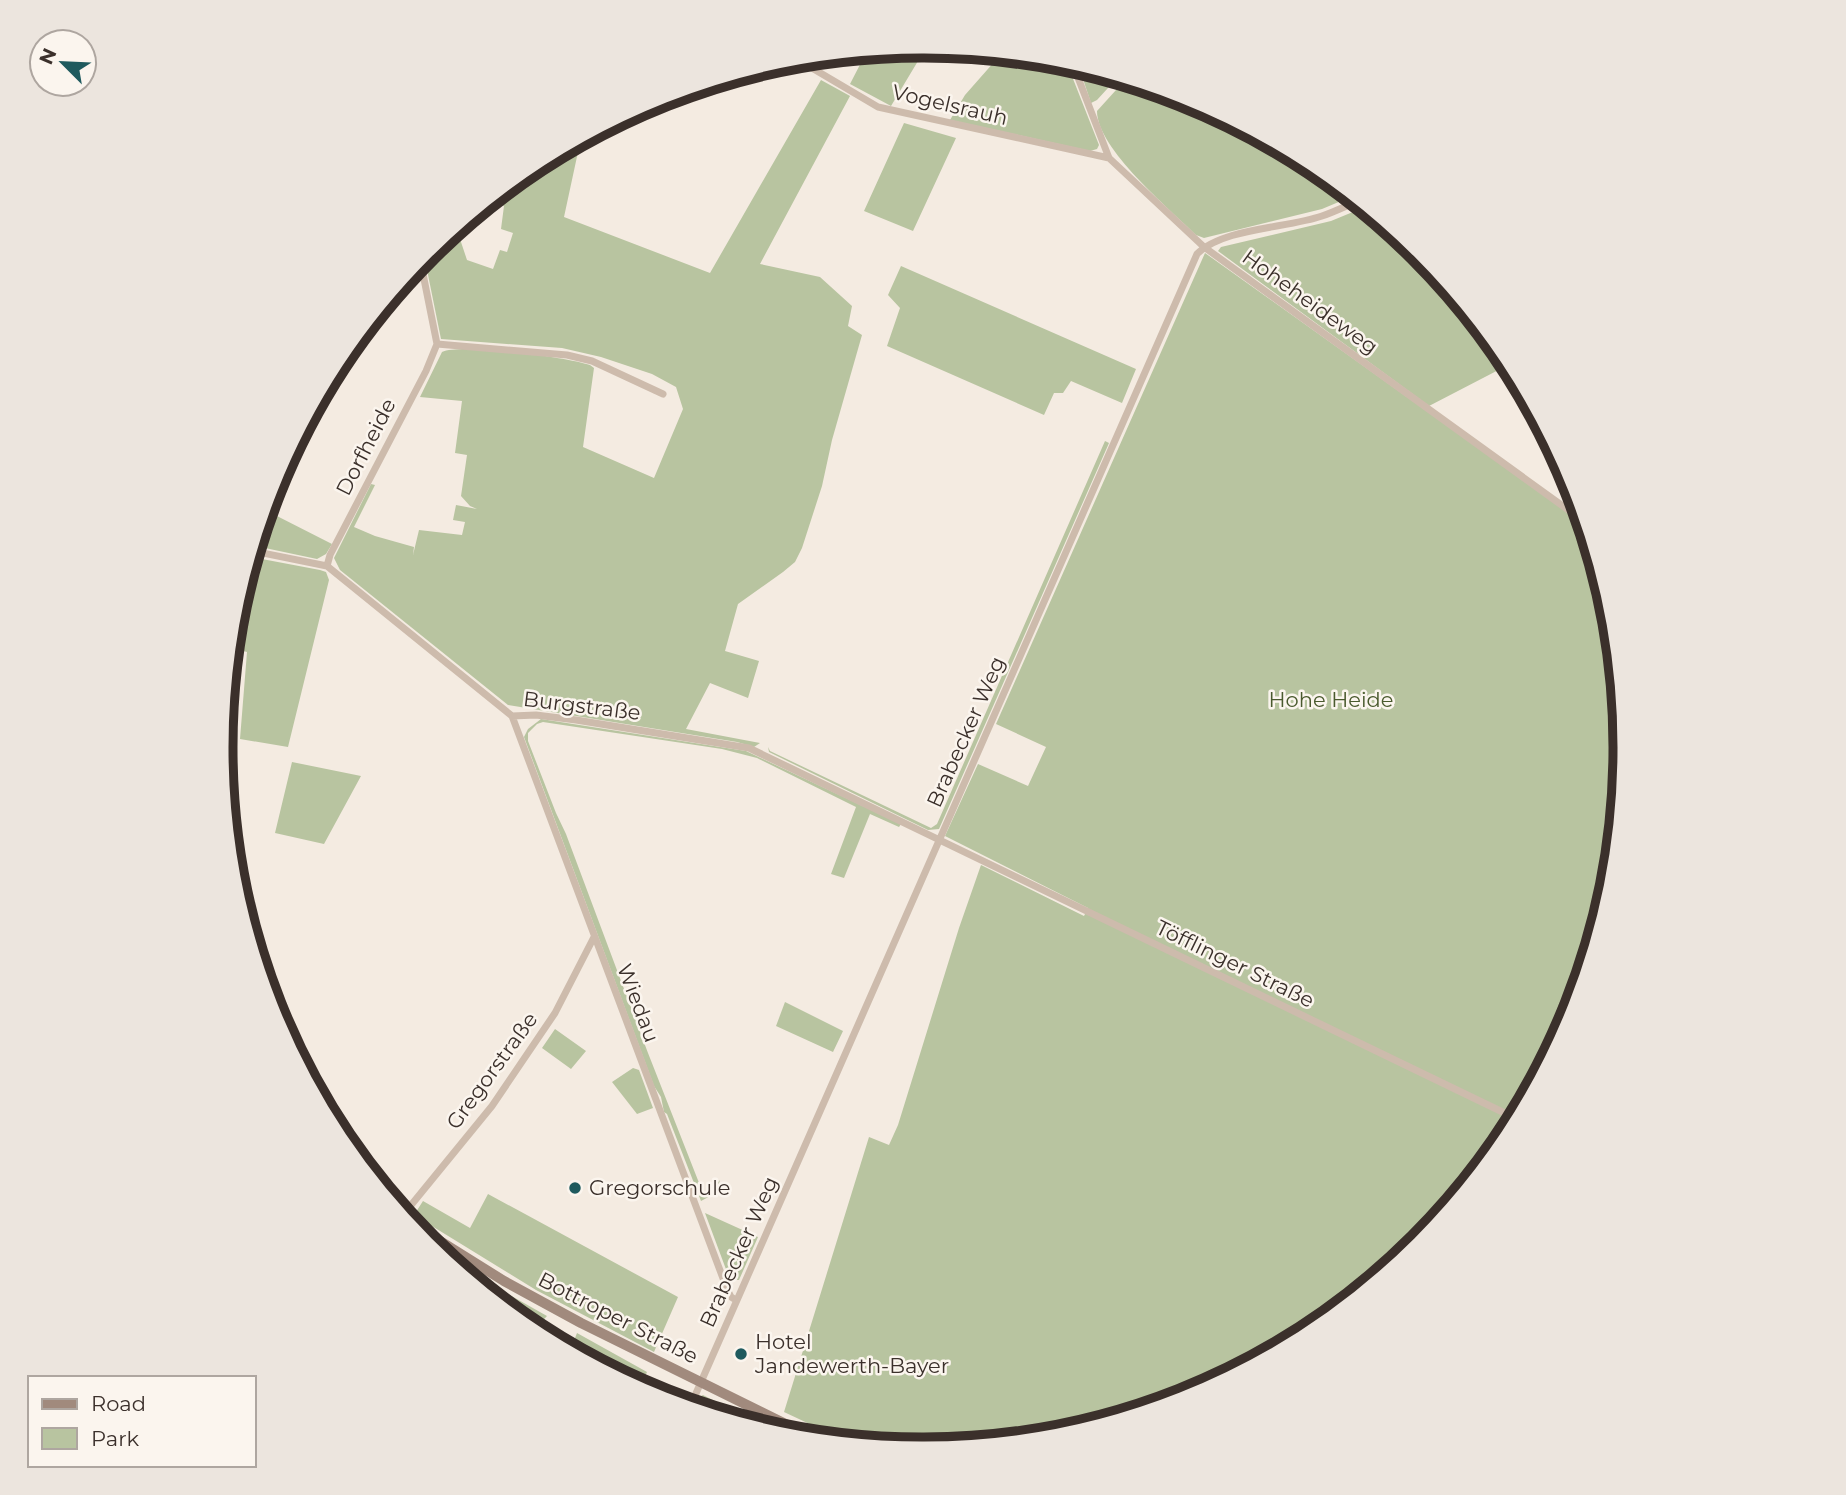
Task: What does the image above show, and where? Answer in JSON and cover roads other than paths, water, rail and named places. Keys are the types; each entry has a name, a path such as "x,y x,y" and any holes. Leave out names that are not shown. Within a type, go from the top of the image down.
{"main road":[{"name":"Bottroper Straße","path":"446,1245 581,1323 784,1423"}],"street":[{"name":"Vogelsrauh","path":"811,67 878,107 1109,158"},
{"name":"Hoheheideweg","path":"1077,75 1109,158 1204,247 1570,512"},
{"path":"1204,247 1225,237 1321,216 1349,205"},
{"name":"Brabecker Weg","path":"694,1398 1186,277 1204,247"},
{"path":"423,273 437,344 567,355 593,361 663,394"},
{"name":"Dorfheide","path":"327,566 330,555 426,371 437,344"},
{"name":"Burgstraße","path":"262,553 327,566 512,716 536,715 576,720 749,748 938,839"},
{"name":"Wiedau","path":"512,716 727,1289 736,1300"},
{"name":"Töfflinger Straße","path":"938,839 1507,1114"},
{"name":"Gregorstraße","path":"409,1207 492,1106 555,1013 594,937"}],"place":[{"name":"Gregorschule","path":"575,1188"},
{"name":"Hotel Jandewerth-Bayer","path":"741,1354"}],"park label":[{"name":"Hohe Heide","path":"1331,700"}]}
